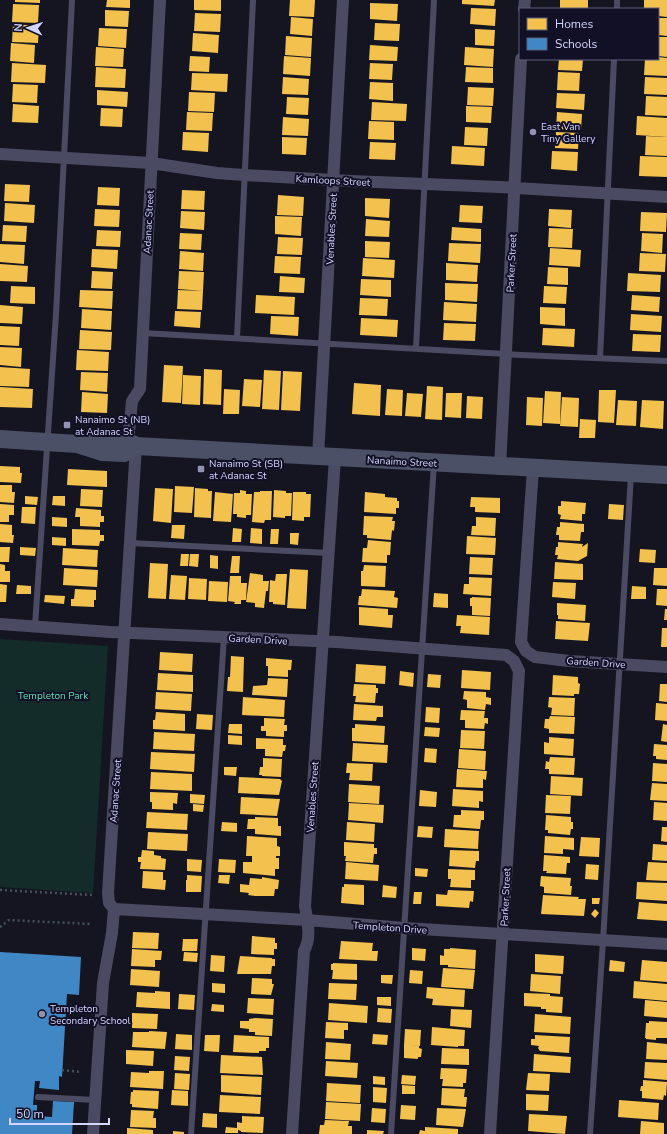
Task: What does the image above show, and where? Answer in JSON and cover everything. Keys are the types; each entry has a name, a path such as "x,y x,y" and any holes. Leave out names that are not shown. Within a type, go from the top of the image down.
{"main road":[{"name":"Nanaimo Street","path":"0,439 77,444 102,452 124,453 131,443 327,458 667,476"}],"street":[{"name":"Adanac Street","path":"93,1134 102,983 112,933 114,909 109,903 108,894 130,543 131,443 129,432 132,400 140,389 160,0"},
{"name":"Venables Street","path":"292,1134 304,951 308,944 305,906 329,553 325,344 343,0"},
{"name":"Parker Street","path":"500,467 522,60"},
{"name":"Kamloops Street","path":"0,154 151,163 244,175 425,185 515,188 667,198"},
{"name":"Garden Drive","path":"533,469 521,642 526,651 535,657 569,661 667,667"},
{"name":"Garden Drive","path":"0,624 423,648 506,655 514,662"},
{"name":"Parker Street","path":"490,1134 519,670 514,662"},
{"name":"Templeton Drive","path":"114,909 307,920 503,935 667,944"}],"lane":[{"path":"35,626 56,322 72,0"},
{"path":"237,338 253,0"},
{"path":"416,348 434,0"},
{"path":"600,358 614,60"},
{"path":"143,333 325,344 667,361"},
{"path":"391,1134 434,463"},
{"path":"590,1134 631,474"},
{"path":"130,543 329,553"},
{"path":"191,1134 224,637"},
{"path":"38,1097 95,1100"}],"path":[{"path":"0,890 93,895"},
{"path":"0,927 9,920 91,924"},
{"path":"62,1070 82,1072"}],"green space":[{"name":"Templeton Park","path":"0,639 108,646 93,893 0,887"}],"building: Homes":[{"path":"15,0 40,0 40,3 15,2"},
{"path":"107,0 130,0 130,8 106,7"},
{"path":"194,0 221,0 221,11 194,10"},
{"path":"290,0 315,0 314,17 289,16"},
{"path":"462,0 495,0 494,6 462,4"},
{"path":"560,0 588,0 588,8 560,8"},
{"path":"644,0 667,0 667,17 659,16 659,8 644,8"},
{"path":"370,3 398,4 397,21 370,19"},
{"path":"13,4 39,5 38,23 12,22"},
{"path":"471,8 496,9 495,26 470,24"},
{"path":"105,10 129,11 128,27 105,26"},
{"path":"195,13 221,14 220,32 194,31"},
{"path":"291,17 313,19 312,36 290,34"},
{"path":"659,18 667,18 667,36 659,35"},
{"path":"375,23 400,24 399,41 374,40"},
{"path":"13,24 39,26 38,43 12,42"},
{"path":"99,28 127,29 126,48 98,46"},
{"path":"475,29 495,30 494,46 475,45"},
{"path":"193,33 219,35 218,53 192,51"},
{"path":"286,36 312,38 311,57 285,55"},
{"path":"659,37 667,37 667,57 659,56"},
{"path":"11,43 35,45 34,63 10,61"},
{"path":"370,45 398,47 397,61 369,60"},
{"path":"96,47 124,49 123,67 95,66"},
{"path":"465,47 494,49 493,67 464,65"},
{"path":"190,56 210,57 209,72 189,71"},
{"path":"284,56 311,58 310,76 283,74"},
{"path":"659,57 667,58 667,76 644,75 645,60 659,60"},
{"path":"559,60 583,60 582,71 558,70"},
{"path":"12,63 46,65 45,83 11,82"},
{"path":"370,63 393,64 392,80 369,79"},
{"path":"96,67 126,69 125,88 95,87"},
{"path":"466,67 493,68 493,83 465,82"},
{"path":"558,72 580,73 579,91 557,90"},
{"path":"192,73 228,74 227,92 191,90"},
{"path":"283,77 309,79 308,95 282,94"},
{"path":"645,77 667,78 667,95 644,94"},
{"path":"370,82 393,83 393,101 369,99"},
{"path":"13,84 38,85 37,103 12,102"},
{"path":"468,87 494,88 493,106 467,105"},
{"path":"97,90 128,92 127,107 97,105"},
{"path":"189,92 215,93 214,112 188,111"},
{"path":"557,93 585,94 584,110 556,108"},
{"path":"646,96 667,97 667,116 645,115"},
{"path":"287,97 309,98 308,115 286,114"},
{"path":"372,102 407,104 406,121 371,120"},
{"path":"13,104 39,106 38,123 12,122"},
{"path":"466,106 492,107 491,123 466,122"},
{"path":"101,108 123,109 122,127 100,126"},
{"path":"187,112 213,113 212,131 186,130"},
{"path":"557,112 582,114 581,130 556,129"},
{"path":"637,116 667,118 667,137 636,135"},
{"path":"283,117 309,119 308,136 282,135"},
{"path":"369,121 394,122 394,140 368,139"},
{"path":"465,127 488,128 487,146 464,145"},
{"path":"183,132 209,133 208,152 182,150"},
{"path":"556,132 579,133 578,149 555,148"},
{"path":"646,136 667,137 667,156 645,155"},
{"path":"282,137 307,138 306,155 282,154"},
{"path":"370,142 396,143 395,160 369,159"},
{"path":"452,146 485,148 484,166 451,164"},
{"path":"552,151 578,152 577,171 551,169"},
{"path":"640,156 667,157 667,177 639,176"},
{"path":"5,184 30,185 29,202 4,201"},
{"path":"98,187 120,188 119,206 97,205"},
{"path":"182,190 205,191 204,210 181,209"},
{"path":"278,195 304,197 303,216 277,215"},
{"path":"365,198 390,199 389,218 365,216"},
{"path":"5,203 35,205 34,223 4,221"},
{"path":"460,205 483,206 482,223 459,222"},
{"path":"95,209 120,210 119,227 94,226"},
{"path":"549,209 572,210 571,228 548,226"},
{"path":"181,211 205,212 204,230 180,228"},
{"path":"641,212 667,213 666,232 640,231"},
{"path":"275,216 302,217 301,236 275,234"},
{"path":"366,219 390,221 389,237 365,236"},
{"path":"3,225 27,226 26,242 2,241"},
{"path":"452,227 481,229 481,242 451,240"},
{"path":"549,228 573,229 572,248 548,247"},
{"path":"97,230 121,231 120,247 96,246"},
{"path":"180,233 202,234 201,250 179,249"},
{"path":"642,233 663,234 662,253 641,251"},
{"path":"278,237 303,238 302,255 277,254"},
{"path":"365,241 390,242 389,258 365,257"},
{"path":"449,243 481,244 480,263 448,261"},
{"path":"0,244 25,245 24,264 0,262"},
{"path":"550,248 581,250 580,267 549,265"},
{"path":"92,249 118,250 117,269 91,267"},
{"path":"180,251 204,253 203,271 179,269"},
{"path":"640,253 666,254 665,272 639,271"},
{"path":"275,256 301,257 300,274 274,273"},
{"path":"363,258 395,260 394,278 362,276"},
{"path":"446,263 478,265 477,282 446,280"},
{"path":"0,264 28,266 27,282 0,281"},
{"path":"548,267 568,268 568,285 547,284"},
{"path":"92,271 113,272 112,289 91,288"},
{"path":"179,271 204,272 203,291 178,289"},
{"path":"628,273 661,275 660,292 627,291"},
{"path":"280,276 305,278 304,293 279,292"},
{"path":"361,279 391,280 391,297 360,295"},
{"path":"445,283 478,284 477,302 445,300"},
{"path":"11,286 35,287 35,304 10,303"},
{"path":"544,286 567,287 566,304 543,303"},
{"path":"80,290 113,291 112,309 79,307"},
{"path":"178,290 203,291 202,310 177,309"},
{"path":"256,295 295,297 294,315 255,313"},
{"path":"632,295 660,297 659,312 631,310"},
{"path":"360,298 388,299 387,316 359,315"},
{"path":"444,302 477,304 476,322 443,320"},
{"path":"0,305 23,307 22,324 0,323"},
{"path":"540,307 565,308 565,326 540,324"},
{"path":"82,309 112,311 111,330 81,328"},
{"path":"175,311 201,312 200,328 174,326"},
{"path":"631,314 662,316 661,332 630,330"},
{"path":"271,316 299,317 298,336 270,334"},
{"path":"361,318 398,320 397,337 360,335"},
{"path":"444,323 476,324 475,341 443,340"},
{"path":"0,326 20,327 19,346 0,345"},
{"path":"543,328 575,329 574,347 542,345"},
{"path":"80,330 112,332 111,350 79,349"},
{"path":"633,334 661,335 660,352 632,351"},
{"path":"0,347 22,348 21,367 0,365"},
{"path":"77,350 109,352 108,371 76,370"},
{"path":"164,365 183,366 181,403 162,402"},
{"path":"0,367 30,369 29,387 0,386"},
{"path":"204,369 222,370 221,405 203,404"},
{"path":"264,370 281,371 279,410 262,409"},
{"path":"283,371 302,372 300,411 281,410"},
{"path":"81,372 108,373 107,392 80,390"},
{"path":"183,375 201,376 200,405 182,404"},
{"path":"244,379 262,380 260,407 242,406"},
{"path":"354,383 381,385 380,416 352,414"},
{"path":"427,386 443,387 442,420 425,419"},
{"path":"0,387 33,389 32,408 0,407"},
{"path":"224,389 240,390 239,414 223,414"},
{"path":"387,389 403,390 402,416 385,415"},
{"path":"599,390 616,390 614,423 598,422"},
{"path":"545,391 561,392 560,424 543,423"},
{"path":"82,392 108,394 107,413 81,412"},
{"path":"407,393 423,394 421,417 405,416"},
{"path":"446,393 462,393 461,418 445,417"},
{"path":"467,396 483,397 482,419 466,418"},
{"path":"527,397 543,398 542,426 526,425"},
{"path":"562,397 579,398 578,427 560,426"},
{"path":"618,400 637,401 636,426 616,425"},
{"path":"642,400 664,401 663,429 640,427"},
{"path":"580,419 596,420 595,438 579,438"},
{"path":"0,466 20,467 20,473 22,473 21,483 0,482"},
{"path":"68,469 107,471 107,487 67,485"},
{"path":"0,485 12,485 12,492 15,492 14,503 0,502"},
{"path":"175,486 194,487 192,513 174,512"},
{"path":"155,488 173,489 171,523 153,521"},
{"path":"195,488 208,489 208,491 212,491 211,518 194,517"},
{"path":"81,489 103,490 102,507 80,506"},
{"path":"240,490 246,491 246,494 252,494 251,515 246,515 246,518 237,517 237,514 233,514 234,493 240,493"},
{"path":"274,490 292,493 291,516 285,516 285,518 273,517"},
{"path":"272,491 271,520 265,520 264,523 252,522 254,492"},
{"path":"215,492 233,494 231,522 213,521"},
{"path":"293,492 306,492 306,494 311,494 310,517 304,517 304,521 292,520"},
{"path":"365,492 385,494 385,497 397,498 397,501 399,501 399,508 396,508 396,514 364,512"},
{"path":"25,496 38,497 37,505 25,504"},
{"path":"53,496 65,496 65,506 52,505"},
{"path":"471,497 500,498 500,513 475,512 475,507 470,507"},
{"path":"561,501 586,503 585,514 582,514 582,521 560,519 561,515 558,514 558,506 561,506"},
{"path":"0,504 14,505 14,515 9,515 9,522 0,522"},
{"path":"609,504 624,505 623,520 608,519"},
{"path":"22,507 36,507 35,524 21,523"},
{"path":"76,508 101,510 101,516 104,516 104,522 100,522 100,527 80,526 80,517 75,517"},
{"path":"364,516 393,517 392,521 395,521 391,540 367,538 367,535 363,535"},
{"path":"52,517 67,518 67,527 52,526"},
{"path":"476,517 496,518 495,536 471,535 472,526 476,526"},
{"path":"560,522 584,524 584,532 581,532 580,541 559,540 559,535 556,535 557,527 560,527"},
{"path":"0,524 12,525 12,535 14,535 13,543 0,542"},
{"path":"172,525 185,525 184,539 171,538"},
{"path":"233,528 242,529 241,542 232,542"},
{"path":"251,528 262,529 262,544 250,543"},
{"path":"72,529 100,530 100,535 104,535 104,541 100,541 99,546 72,545"},
{"path":"271,529 279,529 278,544 270,544"},
{"path":"290,533 299,533 298,545 290,544"},
{"path":"467,536 496,538 495,555 466,554"},
{"path":"52,537 66,538 66,546 52,545"},
{"path":"368,540 391,542 390,555 387,555 387,563 362,562 363,548 367,548"},
{"path":"558,542 583,544 582,547 588,543 587,556 578,561 557,559 558,555 555,555"},
{"path":"0,547 10,547 9,562 0,562"},
{"path":"20,547 36,548 35,556 20,555"},
{"path":"63,548 98,550 97,567 62,565"},
{"path":"640,549 656,550 655,563 639,562"},
{"path":"181,554 189,554 188,566 180,566"},
{"path":"190,554 199,554 198,567 189,566"},
{"path":"210,555 218,556 218,569 210,568"},
{"path":"232,556 240,556 239,573 230,573"},
{"path":"470,557 493,558 492,575 469,574"},
{"path":"555,562 583,564 583,580 554,579"},
{"path":"150,563 168,564 166,599 148,598"},
{"path":"0,564 5,565 5,571 10,571 10,582 0,582"},
{"path":"364,565 386,566 385,587 361,586 361,571 363,571"},
{"path":"64,568 98,570 97,587 63,585"},
{"path":"654,568 667,568 667,586 653,585"},
{"path":"290,569 308,570 306,609 287,608"},
{"path":"250,573 263,575 263,581 269,581 264,608 255,607 255,603 246,602"},
{"path":"276,574 287,574 285,605 273,604 273,602 269,602 270,580 275,581"},
{"path":"171,575 187,576 185,600 169,599"},
{"path":"230,576 241,576 241,583 247,583 246,600 241,600 241,604 234,604 235,602 228,601"},
{"path":"469,577 492,578 491,596 463,594 464,584 469,584"},
{"path":"189,578 207,579 206,600 188,599"},
{"path":"209,581 228,582 227,602 208,601"},
{"path":"553,582 576,583 575,599 552,597"},
{"path":"0,584 7,585 6,602 0,602"},
{"path":"17,585 31,586 31,594 16,594"},
{"path":"632,586 646,587 646,599 631,599"},
{"path":"75,589 96,590 94,607 71,606 71,599 74,599"},
{"path":"362,589 395,591 394,597 398,598 397,608 358,605 359,596 361,596"},
{"path":"657,589 667,589 667,606 656,605"},
{"path":"434,593 448,594 448,608 433,607"},
{"path":"45,595 65,596 64,604 44,602"},
{"path":"470,598 491,598 490,616 472,615"},
{"path":"557,603 586,605 585,621 558,619"},
{"path":"359,607 388,609 388,615 393,615 392,628 359,625"},
{"path":"665,609 667,609 667,620 664,620"},
{"path":"457,615 490,617 489,635 460,633 461,626 456,626"},
{"path":"556,621 590,623 588,641 555,639"},
{"path":"662,628 667,628 667,647 661,647"},
{"path":"160,652 193,654 192,672 159,670"},
{"path":"231,656 244,657 243,692 227,691 228,677 230,677"},
{"path":"266,658 292,660 291,670 288,670 288,677 268,676"},
{"path":"356,664 386,666 385,684 355,682"},
{"path":"462,670 491,672 490,690 461,688"},
{"path":"400,671 414,673 413,687 399,685"},
{"path":"158,673 193,675 193,692 157,690"},
{"path":"428,674 441,675 440,688 427,687"},
{"path":"553,675 578,677 578,683 580,684 579,694 574,694 574,696 552,695"},
{"path":"268,678 288,679 287,697 252,695 253,686 267,685"},
{"path":"354,684 376,685 376,688 378,688 378,693 376,693 375,703 355,702 356,696 353,696"},
{"path":"660,684 667,684 667,702 659,701"},
{"path":"464,691 486,692 486,697 491,698 491,705 486,704 485,710 467,708 467,700 463,699"},
{"path":"156,692 192,694 191,711 155,709"},
{"path":"243,697 285,700 284,717 242,715"},
{"path":"549,697 575,698 574,716 551,715 552,708 548,707"},
{"path":"656,703 667,704 667,721 655,720"},
{"path":"354,704 383,706 383,717 377,717 376,721 353,720"},
{"path":"426,707 440,708 439,723 425,722"},
{"path":"461,710 485,711 484,718 488,718 488,724 485,723 484,729 465,728 465,720 460,720"},
{"path":"156,712 185,714 185,731 153,729 153,720 155,720"},
{"path":"197,714 213,715 212,730 196,729"},
{"path":"550,716 575,717 574,734 549,733 549,729 544,728 545,719 549,719"},
{"path":"264,718 285,719 284,725 287,725 287,731 284,731 284,737 266,736 266,731 261,731 261,726 264,726"},
{"path":"229,724 242,724 242,734 228,733"},
{"path":"355,724 385,726 384,743 352,741 352,728 355,728"},
{"path":"663,724 667,725 667,742 661,741"},
{"path":"425,727 440,728 439,737 424,736"},
{"path":"461,730 485,731 484,749 460,748"},
{"path":"154,732 195,734 194,751 153,749"},
{"path":"228,735 242,736 242,745 228,744"},
{"path":"549,737 574,739 573,756 544,754 544,742 549,743"},
{"path":"256,738 283,739 283,745 286,745 282,757 265,756 265,749 256,749"},
{"path":"353,743 388,745 387,763 352,761"},
{"path":"654,744 667,745 667,760 656,759 656,756 653,756"},
{"path":"425,748 437,749 436,763 424,762"},
{"path":"459,749 486,751 485,770 458,768"},
{"path":"151,752 195,754 194,772 150,769"},
{"path":"550,757 575,758 574,775 549,774 549,769 545,769 546,761 549,762"},
{"path":"263,758 282,759 281,777 259,775 260,767 263,767"},
{"path":"347,763 373,764 372,781 349,780 350,773 346,773"},
{"path":"653,763 667,764 667,782 652,781"},
{"path":"224,767 237,767 236,776 224,775"},
{"path":"457,769 487,771 486,780 483,779 483,788 456,787"},
{"path":"151,772 192,774 192,791 150,789"},
{"path":"551,776 583,778 582,796 550,794"},
{"path":"239,777 280,779 282,781 279,795 238,793"},
{"path":"652,783 667,784 667,801 650,800"},
{"path":"349,784 380,786 379,804 348,802"},
{"path":"453,789 483,791 483,802 479,801 479,808 452,806"},
{"path":"420,790 437,792 436,807 419,806"},
{"path":"150,792 178,793 177,804 173,803 173,810 152,809"},
{"path":"190,794 205,795 204,804 190,803"},
{"path":"546,795 571,796 570,814 545,813"},
{"path":"241,797 280,799 277,816 240,814"},
{"path":"654,802 667,803 667,821 653,820"},
{"path":"349,803 384,805 383,823 348,820"},
{"path":"193,804 204,805 203,812 193,811"},
{"path":"461,810 484,811 484,820 481,820 480,829 453,827 454,815 461,815"},
{"path":"147,812 188,814 187,830 146,828"},
{"path":"546,815 571,817 573,829 571,829 570,835 548,833 548,830 545,830"},
{"path":"255,817 278,818 278,826 281,826 281,836 255,834 255,829 247,829 248,819 255,819"},
{"path":"222,822 237,823 237,832 221,831"},
{"path":"347,822 375,824 374,842 346,840"},
{"path":"418,826 433,827 432,838 417,837"},
{"path":"662,827 667,827 667,842 661,841"},
{"path":"445,829 479,831 478,849 444,847"},
{"path":"148,832 188,834 187,851 147,849"},
{"path":"247,836 277,838 277,846 280,847 280,856 276,856 276,858 279,858 279,869 275,869 275,876 243,873 243,862 252,862 252,856 246,856"},
{"path":"545,836 574,838 574,850 563,849 563,854 544,853"},
{"path":"581,837 600,838 599,857 579,856"},
{"path":"344,842 374,844 374,848 377,848 377,854 374,854 373,863 345,861 346,856 344,856"},
{"path":"653,844 667,845 667,861 652,860"},
{"path":"142,850 154,851 154,855 161,856 161,858 166,859 165,870 140,869 141,862 138,862 138,857 141,857"},
{"path":"450,850 479,851 479,861 476,861 475,868 449,866"},
{"path":"544,855 570,857 570,863 567,863 566,874 546,873 547,871 543,871"},
{"path":"187,859 202,860 201,872 187,871"},
{"path":"219,859 236,860 235,873 218,872"},
{"path":"346,862 379,865 378,881 345,879"},
{"path":"648,862 667,863 667,881 646,880"},
{"path":"586,864 599,865 598,880 585,879"},
{"path":"415,868 428,869 427,877 415,876"},
{"path":"448,869 475,870 475,880 471,880 471,888 450,887 451,879 448,879"},
{"path":"143,871 163,872 163,880 166,880 165,890 142,888"},
{"path":"187,875 202,876 201,892 186,892"},
{"path":"219,875 230,875 229,884 218,883"},
{"path":"541,876 571,878 571,895 544,893 544,887 540,886"},
{"path":"262,877 279,880 278,889 275,889 274,896 255,896 248,895 249,893 240,892 240,884 249,885 250,878 262,879"},
{"path":"637,882 667,883 667,901 636,899"},
{"path":"344,884 364,885 364,905 341,903 342,887 344,887"},
{"path":"383,885 397,887 396,898 382,897"},
{"path":"448,890 474,891 473,902 470,901 469,908 436,906 436,894 447,895"},
{"path":"414,892 422,892 421,904 413,904"},
{"path":"543,895 579,897 578,899 586,899 584,916 541,914"},
{"path":"592,898 600,898 599,904 592,904"},
{"path":"639,902 667,904 667,921 637,919"},
{"path":"595,909 599,913 595,918 591,914"},
{"path":"133,932 159,933 158,949 132,948"},
{"path":"252,936 275,938 277,949 274,949 274,955 251,954"},
{"path":"183,939 198,939 197,951 182,951"},
{"path":"341,941 373,943 372,951 378,951 377,961 339,959"},
{"path":"412,948 426,949 425,961 412,960"},
{"path":"132,949 162,951 161,960 155,960 155,967 131,966"},
{"path":"444,949 476,950 475,969 440,965 440,955 444,956"},
{"path":"184,952 198,953 197,962 183,961"},
{"path":"535,954 564,956 563,974 535,972"},
{"path":"211,955 225,956 224,972 210,971"},
{"path":"240,956 272,958 275,959 275,966 272,966 271,974 237,974"},
{"path":"610,960 625,962 624,972 609,971"},
{"path":"642,960 667,962 667,982 640,980"},
{"path":"331,964 357,964 357,980 332,979 333,970 331,970"},
{"path":"443,968 475,970 473,989 441,987"},
{"path":"131,969 160,971 159,987 130,985"},
{"path":"410,970 423,971 422,984 409,983"},
{"path":"531,974 561,976 560,994 530,991"},
{"path":"381,975 393,975 392,984 381,983"},
{"path":"252,978 272,979 272,984 274,984 271,995 251,994"},
{"path":"634,981 667,984 667,1001 633,998"},
{"path":"212,983 225,984 225,993 212,992"},
{"path":"329,983 357,984 356,1000 328,999"},
{"path":"427,987 465,990 464,1007 432,1005 433,999 426,998"},
{"path":"155,991 170,992 170,1009 136,1007 137,992 155,993"},
{"path":"524,993 550,994 550,996 563,997 562,1013 546,1012 546,1009 541,1009 541,1007 524,1006"},
{"path":"179,994 195,995 194,1010 178,1009"},
{"path":"377,997 391,997 391,1006 377,1005"},
{"path":"248,998 274,999 273,1015 247,1013"},
{"path":"645,1000 667,1002 667,1018 644,1016"},
{"path":"329,1003 368,1006 367,1023 328,1020"},
{"path":"212,1004 224,1005 224,1012 211,1011"},
{"path":"378,1008 392,1009 391,1023 377,1022"},
{"path":"451,1009 472,1010 471,1028 450,1026"},
{"path":"132,1013 158,1014 157,1029 132,1028"},
{"path":"535,1014 571,1017 570,1034 534,1032"},
{"path":"249,1019 273,1019 272,1036 255,1035 255,1032 249,1032 249,1029 240,1028 240,1021 249,1021"},
{"path":"649,1021 667,1022 667,1038 656,1038 656,1040 646,1039 646,1023 649,1023"},
{"path":"326,1022 348,1023 348,1030 344,1030 344,1039 325,1038"},
{"path":"432,1027 465,1030 464,1046 431,1045"},
{"path":"405,1029 421,1030 420,1046 404,1045"},
{"path":"133,1032 167,1032 165,1049 132,1047"},
{"path":"176,1034 192,1035 192,1050 175,1049"},
{"path":"373,1034 388,1035 387,1045 372,1044"},
{"path":"205,1035 220,1035 219,1052 204,1051"},
{"path":"234,1035 269,1037 269,1048 266,1048 266,1051 259,1051 259,1053 233,1052"},
{"path":"535,1035 570,1037 569,1053 540,1051 538,1048 539,1046 531,1045 531,1039 535,1039"},
{"path":"326,1042 351,1044 350,1060 325,1059"},
{"path":"647,1042 667,1044 667,1060 646,1059"},
{"path":"404,1045 419,1046 419,1048 422,1049 421,1057 418,1057 418,1059 404,1058"},
{"path":"442,1048 469,1049 469,1065 441,1064"},
{"path":"126,1050 154,1051 153,1066 126,1064"},
{"path":"534,1054 571,1057 570,1073 533,1071"},
{"path":"221,1055 262,1057 263,1075 220,1073"},
{"path":"175,1056 190,1057 189,1071 174,1070"},
{"path":"326,1061 358,1063 357,1078 325,1076"},
{"path":"645,1062 667,1063 667,1080 644,1078"},
{"path":"441,1068 467,1069 466,1083 463,1083 463,1087 442,1086 443,1079 440,1079"},
{"path":"149,1071 164,1071 163,1089 130,1087 131,1072 149,1073"},
{"path":"175,1073 190,1074 189,1090 174,1089"},
{"path":"528,1073 550,1074 549,1091 526,1090"},
{"path":"221,1075 262,1077 261,1095 221,1092"},
{"path":"402,1075 416,1076 415,1085 401,1084"},
{"path":"373,1076 385,1077 385,1085 373,1084"},
{"path":"643,1080 667,1082 666,1096 664,1095 663,1100 642,1098 642,1091 640,1091 641,1086 643,1086"},
{"path":"327,1083 361,1085 360,1103 326,1101"},
{"path":"402,1085 415,1086 415,1094 402,1094"},
{"path":"373,1087 387,1088 386,1103 373,1102"},
{"path":"442,1088 465,1089 464,1097 467,1097 466,1107 441,1105"},
{"path":"133,1090 159,1091 158,1109 132,1107 132,1104 130,1104 131,1092 133,1092"},
{"path":"172,1090 188,1091 188,1106 171,1105"},
{"path":"526,1094 549,1095 548,1111 526,1110"},
{"path":"220,1095 261,1097 260,1114 219,1112"},
{"path":"619,1100 659,1103 658,1120 618,1117"},
{"path":"326,1102 361,1104 360,1121 325,1119"},
{"path":"401,1105 416,1106 415,1120 400,1119"},
{"path":"372,1108 386,1109 385,1123 371,1122"},
{"path":"437,1108 466,1109 463,1127 436,1125"},
{"path":"131,1110 154,1111 153,1118 156,1118 156,1128 130,1127"},
{"path":"203,1113 217,1114 217,1128 202,1127"},
{"path":"529,1114 567,1116 565,1134 528,1131"},
{"path":"242,1116 264,1117 263,1133 241,1132 238,1130 238,1133 225,1133 226,1127 237,1128 237,1122 242,1123"},
{"path":"325,1120 349,1121 348,1126 352,1126 352,1134 319,1134 320,1125 324,1125"},
{"path":"641,1121 664,1123 664,1134 640,1134"},
{"path":"425,1127 458,1129 458,1134 419,1134 420,1130 425,1131"},
{"path":"127,1128 153,1130 153,1134 127,1134"},
{"path":"367,1130 384,1131 383,1134 367,1134"},
{"path":"173,1131 184,1132 184,1134 173,1134"}],"building: Schools":[{"name":"Templeton Secondary School","path":"0,952 81,957 79,995 67,994 62,1077 59,1076 59,1090 39,1088 40,1081 35,1081 33,1105 37,1105 37,1116 52,1117 53,1101 74,1102 72,1134 0,1134"}],"place":[{"name":"East Van Tiny Gallery","path":"533,132"},
{"name":"Nanaimo St (NB) at Adanac St","path":"67,425"},
{"name":"Nanaimo St (SB) at Adanac St","path":"201,469"},
{"name":"Templeton Secondary School","path":"42,1014"}]}
